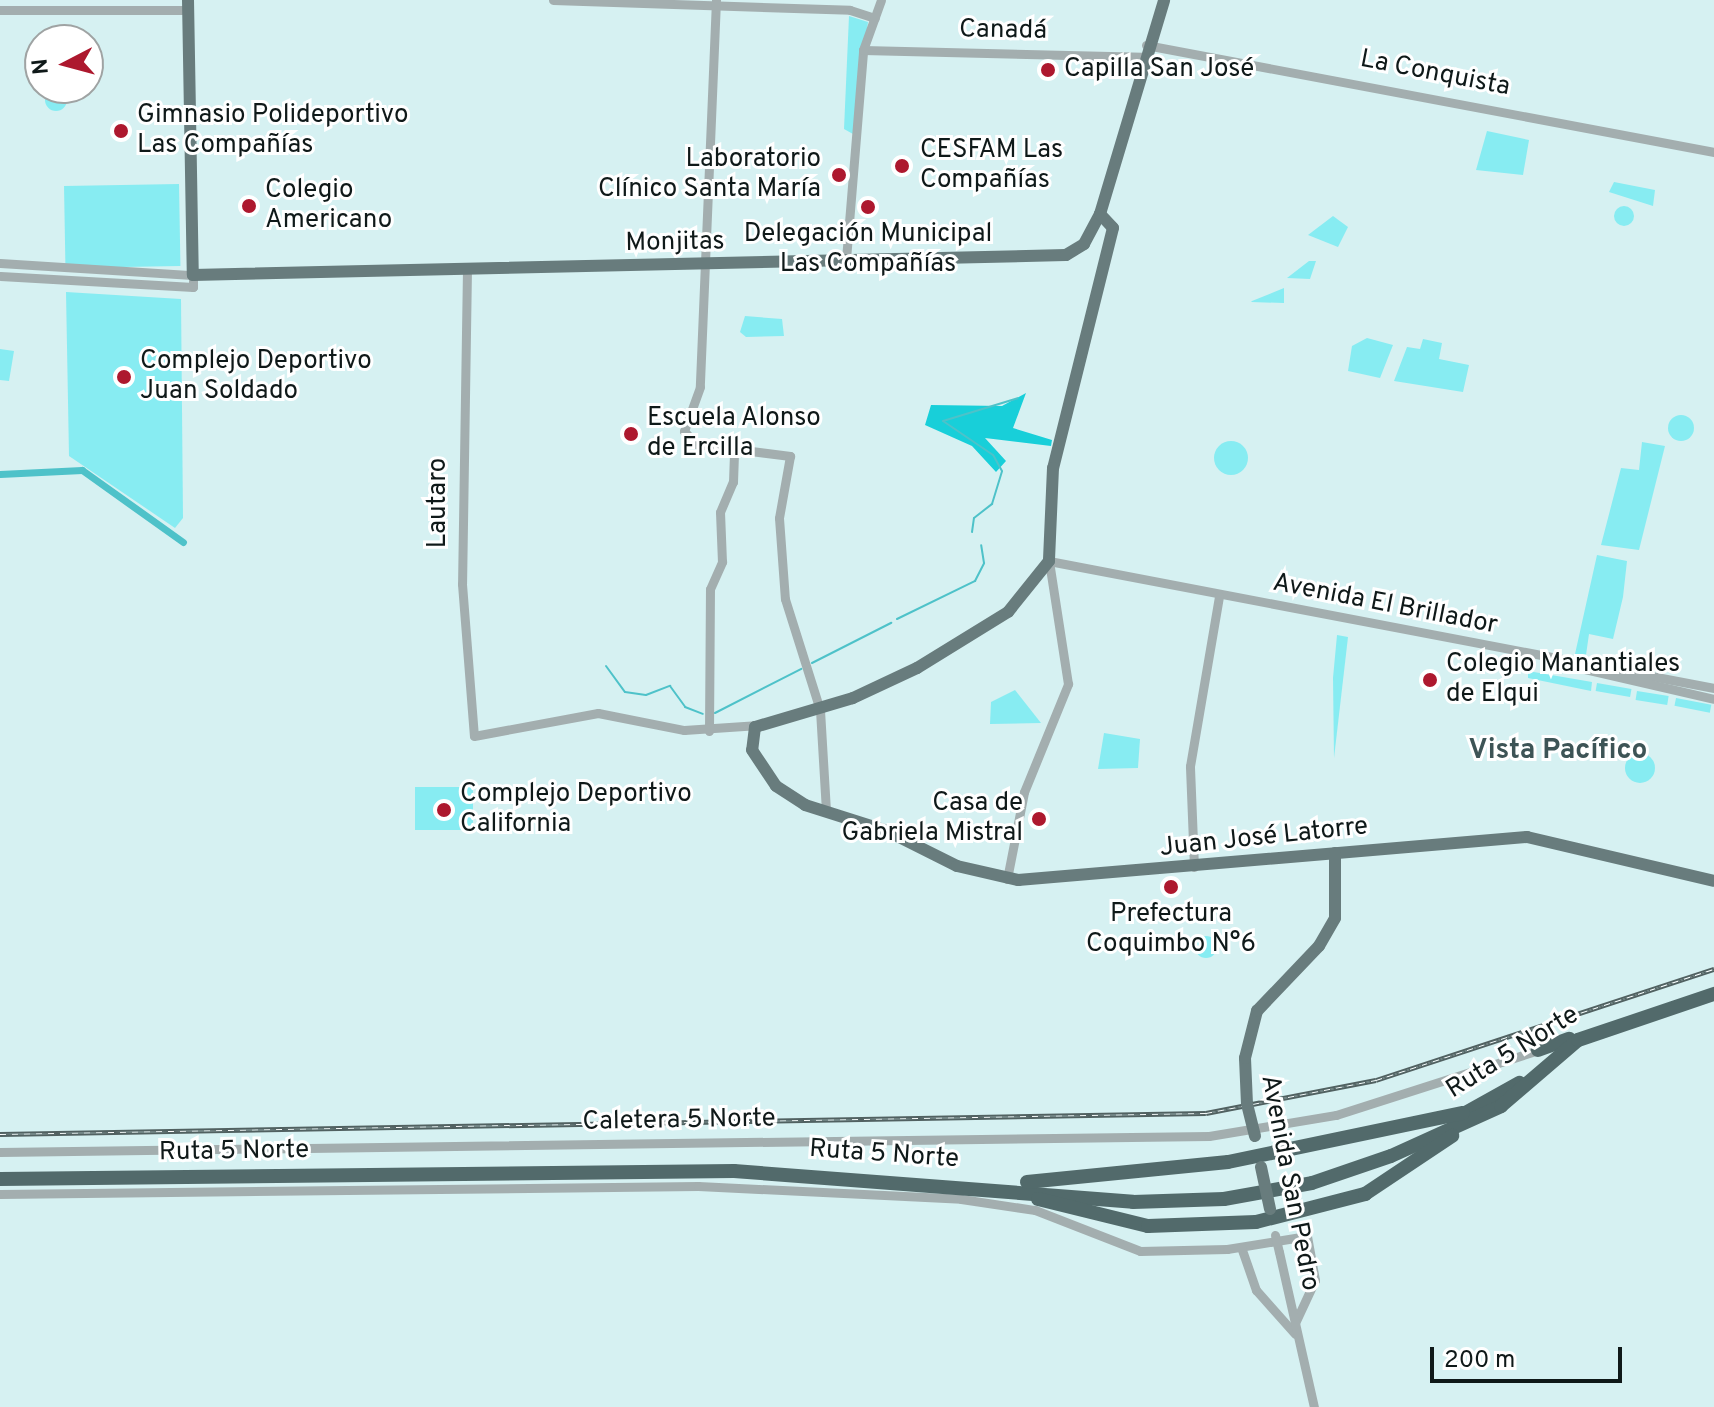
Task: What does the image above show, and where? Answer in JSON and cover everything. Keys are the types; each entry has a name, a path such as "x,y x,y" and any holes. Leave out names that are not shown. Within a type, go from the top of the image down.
{"highway":[{"name":"Ruta 5 Norte","path":"0,1170 711,1161 1027,1182 1141,1193 1244,1187 1361,1158 1463,1113 1523,1081 1576,1036 1714,992"},
{"name":"Ruta 5 Norte","path":"0,1179 721,1171 999,1188 1145,1202 1247,1196 1363,1167 1484,1114 1578,1040 1714,992"},
{"path":"1538,1050 1576,1036"},
{"path":"1027,1182 1260,1162 1463,1113"},
{"path":"999,1188 1134,1224 1271,1214 1379,1187 1484,1114"}],"main road":[{"name":"Monjitas","path":"193,281 467,269 1066,255 1084,244 1100,214 1112,179 1144,51 1164,0"},
{"path":"188,5 193,281"},
{"path":"750,743 759,725 820,710 880,687 989,625 1027,594 1049,561 1053,468 1113,228 1100,214"},
{"name":"Juan José Latorre","path":"750,743 776,786 826,812 1007,879 1194,867 1537,838 1714,881"},
{"path":"1313,856 1338,877 1356,851"},
{"name":"Avenida San Pedro","path":"1271,1214 1247,1104 1245,1058 1257,1011 1329,933 1338,877 1335,853"}],"street":[{"path":"553,0 716,3 850,10 875,18"},
{"path":"846,259 863,50 881,0"},
{"path":"716,3 700,387 684,417 690,441 790,456 779,518 785,599 820,710 826,812"},
{"path":"0,10 188,5"},
{"name":"Canadá","path":"863,50 1144,51"},
{"name":"La Conquista","path":"1144,51 1714,152"},
{"path":"0,263 193,281"},
{"name":"Lautaro","path":"467,269 462,584 474,736 598,713 709,731"},
{"path":"0,276 193,281"},
{"path":"734,449 733,482 720,512 722,562 710,589 709,731 735,731 759,725"},
{"path":"1007,879 1024,792 1068,684 1049,561"},
{"name":"Avenida El Brillador","path":"1049,561 1219,596 1714,688"},
{"path":"1194,867 1190,766 1219,596"},
{"path":"1540,656 1568,670 1714,699"},
{"path":"735,731 750,743"},
{"name":"Caletera 5 Norte","path":"0,1152 1209,1136 1336,1115 1538,1050"},
{"path":"0,1194 810,1189 1011,1205 1140,1251 1241,1247 1307,1236 1315,1280 1295,1323"},
{"name":"Avenida San Pedro","path":"1271,1214 1314,1407"},
{"path":"1241,1247 1256,1290 1299,1339"}],"shaded area":[{"path":"849,16 868,22 853,134 844,129"},
{"path":"46,104 66,104 56,111"},
{"path":"1487,131 1529,140 1523,175 1476,170"},
{"path":"1614,182 1655,190 1653,206 1609,192"},
{"path":"179,184 180,266 65,268 64,186"},
{"path":"1624,206 1631,209 1634,216 1631,223 1624,226 1617,223 1614,216 1617,209"},
{"path":"1333,216 1348,227 1338,247 1308,235"},
{"path":"1309,261 1316,261 1310,279 1287,278"},
{"path":"1284,288 1284,303 1251,302 1252,301"},
{"name":"Complejo Deportivo Juan Soldado","path":"66,292 181,299 183,518 175,528 69,456"},
{"path":"745,316 782,319 784,336 746,337 740,332"},
{"path":"1367,338 1393,345 1380,378 1348,371 1352,346"},
{"path":"1423,339 1442,343 1439,359 1469,365 1463,392 1394,381 1407,347 1420,349"},
{"path":"0,349 14,351 9,381 0,380"},
{"path":"1026,393 1013,428 1052,440 1051,446 985,438 1006,461 996,472 972,446 925,425 931,405 1002,406"},
{"path":"1681,415 1690,419 1694,428 1690,437 1681,441 1672,437 1668,428 1672,419"},
{"path":"1231,441 1243,446 1248,458 1243,470 1231,475 1219,470 1214,458 1219,446"},
{"path":"1642,442 1665,446 1639,550 1601,545 1621,468 1639,470"},
{"path":"1597,555 1627,561 1623,597 1613,639 1589,634 1586,655 1575,654"},
{"path":"1337,635 1348,637 1334,758 1333,678"},
{"path":"1528,671 1592,682 1591,691 1528,678"},
{"path":"1597,683 1631,689 1630,697 1596,691"},
{"path":"1015,690 1041,723 990,724 991,702"},
{"path":"1637,691 1669,696 1667,705 1636,700"},
{"path":"1676,698 1711,705 1710,713 1674,706"},
{"path":"1104,733 1140,739 1138,768 1098,769"},
{"path":"1640,753 1646,754 1654,762 1654,774 1646,782 1640,783 1634,782 1626,774 1625,768 1626,762 1634,754"},
{"name":"Complejo Deportivo California","path":"415,787 473,787 473,830 415,830"},
{"path":"1202,936 1210,936 1217,947 1210,958 1202,958 1195,951 1195,943"}],"waterway":[{"path":"972,532 974,518 992,504 1002,471 993,455 943,421 1018,398"},
{"path":"0,474 82,470 183,542"},
{"path":"897,619 975,581 984,563 981,545"},
{"path":"812,663 891,623"},
{"path":"606,666 625,692 646,695 670,686 685,707 703,714"},
{"path":"715,713 801,669"}],"railway":[{"path":"0,1134 1206,1113 1376,1080 1714,969"}],"place":[{"name":"Capilla San José","path":"1048,70"},
{"name":"Gimnasio Polideportivo Las Compañías","path":"121,131"},
{"name":"CESFAM Las Compañías","path":"902,166"},
{"name":"Laboratorio Clínico Santa María","path":"839,175"},
{"name":"Colegio Americano","path":"249,206"},
{"name":"Delegación Municipal Las Compañías","path":"868,207"},
{"name":"Complejo Deportivo Juan Soldado","path":"124,377"},
{"name":"Escuela Alonso de Ercilla","path":"631,434"},
{"name":"Colegio Manantiales de Elqui","path":"1430,680"},
{"name":"Complejo Deportivo California","path":"444,810"},
{"name":"Casa de Gabriela Mistral","path":"1039,819"},
{"name":"Prefectura Coquimbo N°6","path":"1171,887"}],"district":[{"name":"Vista Pacífico","path":"1558,751"}]}
